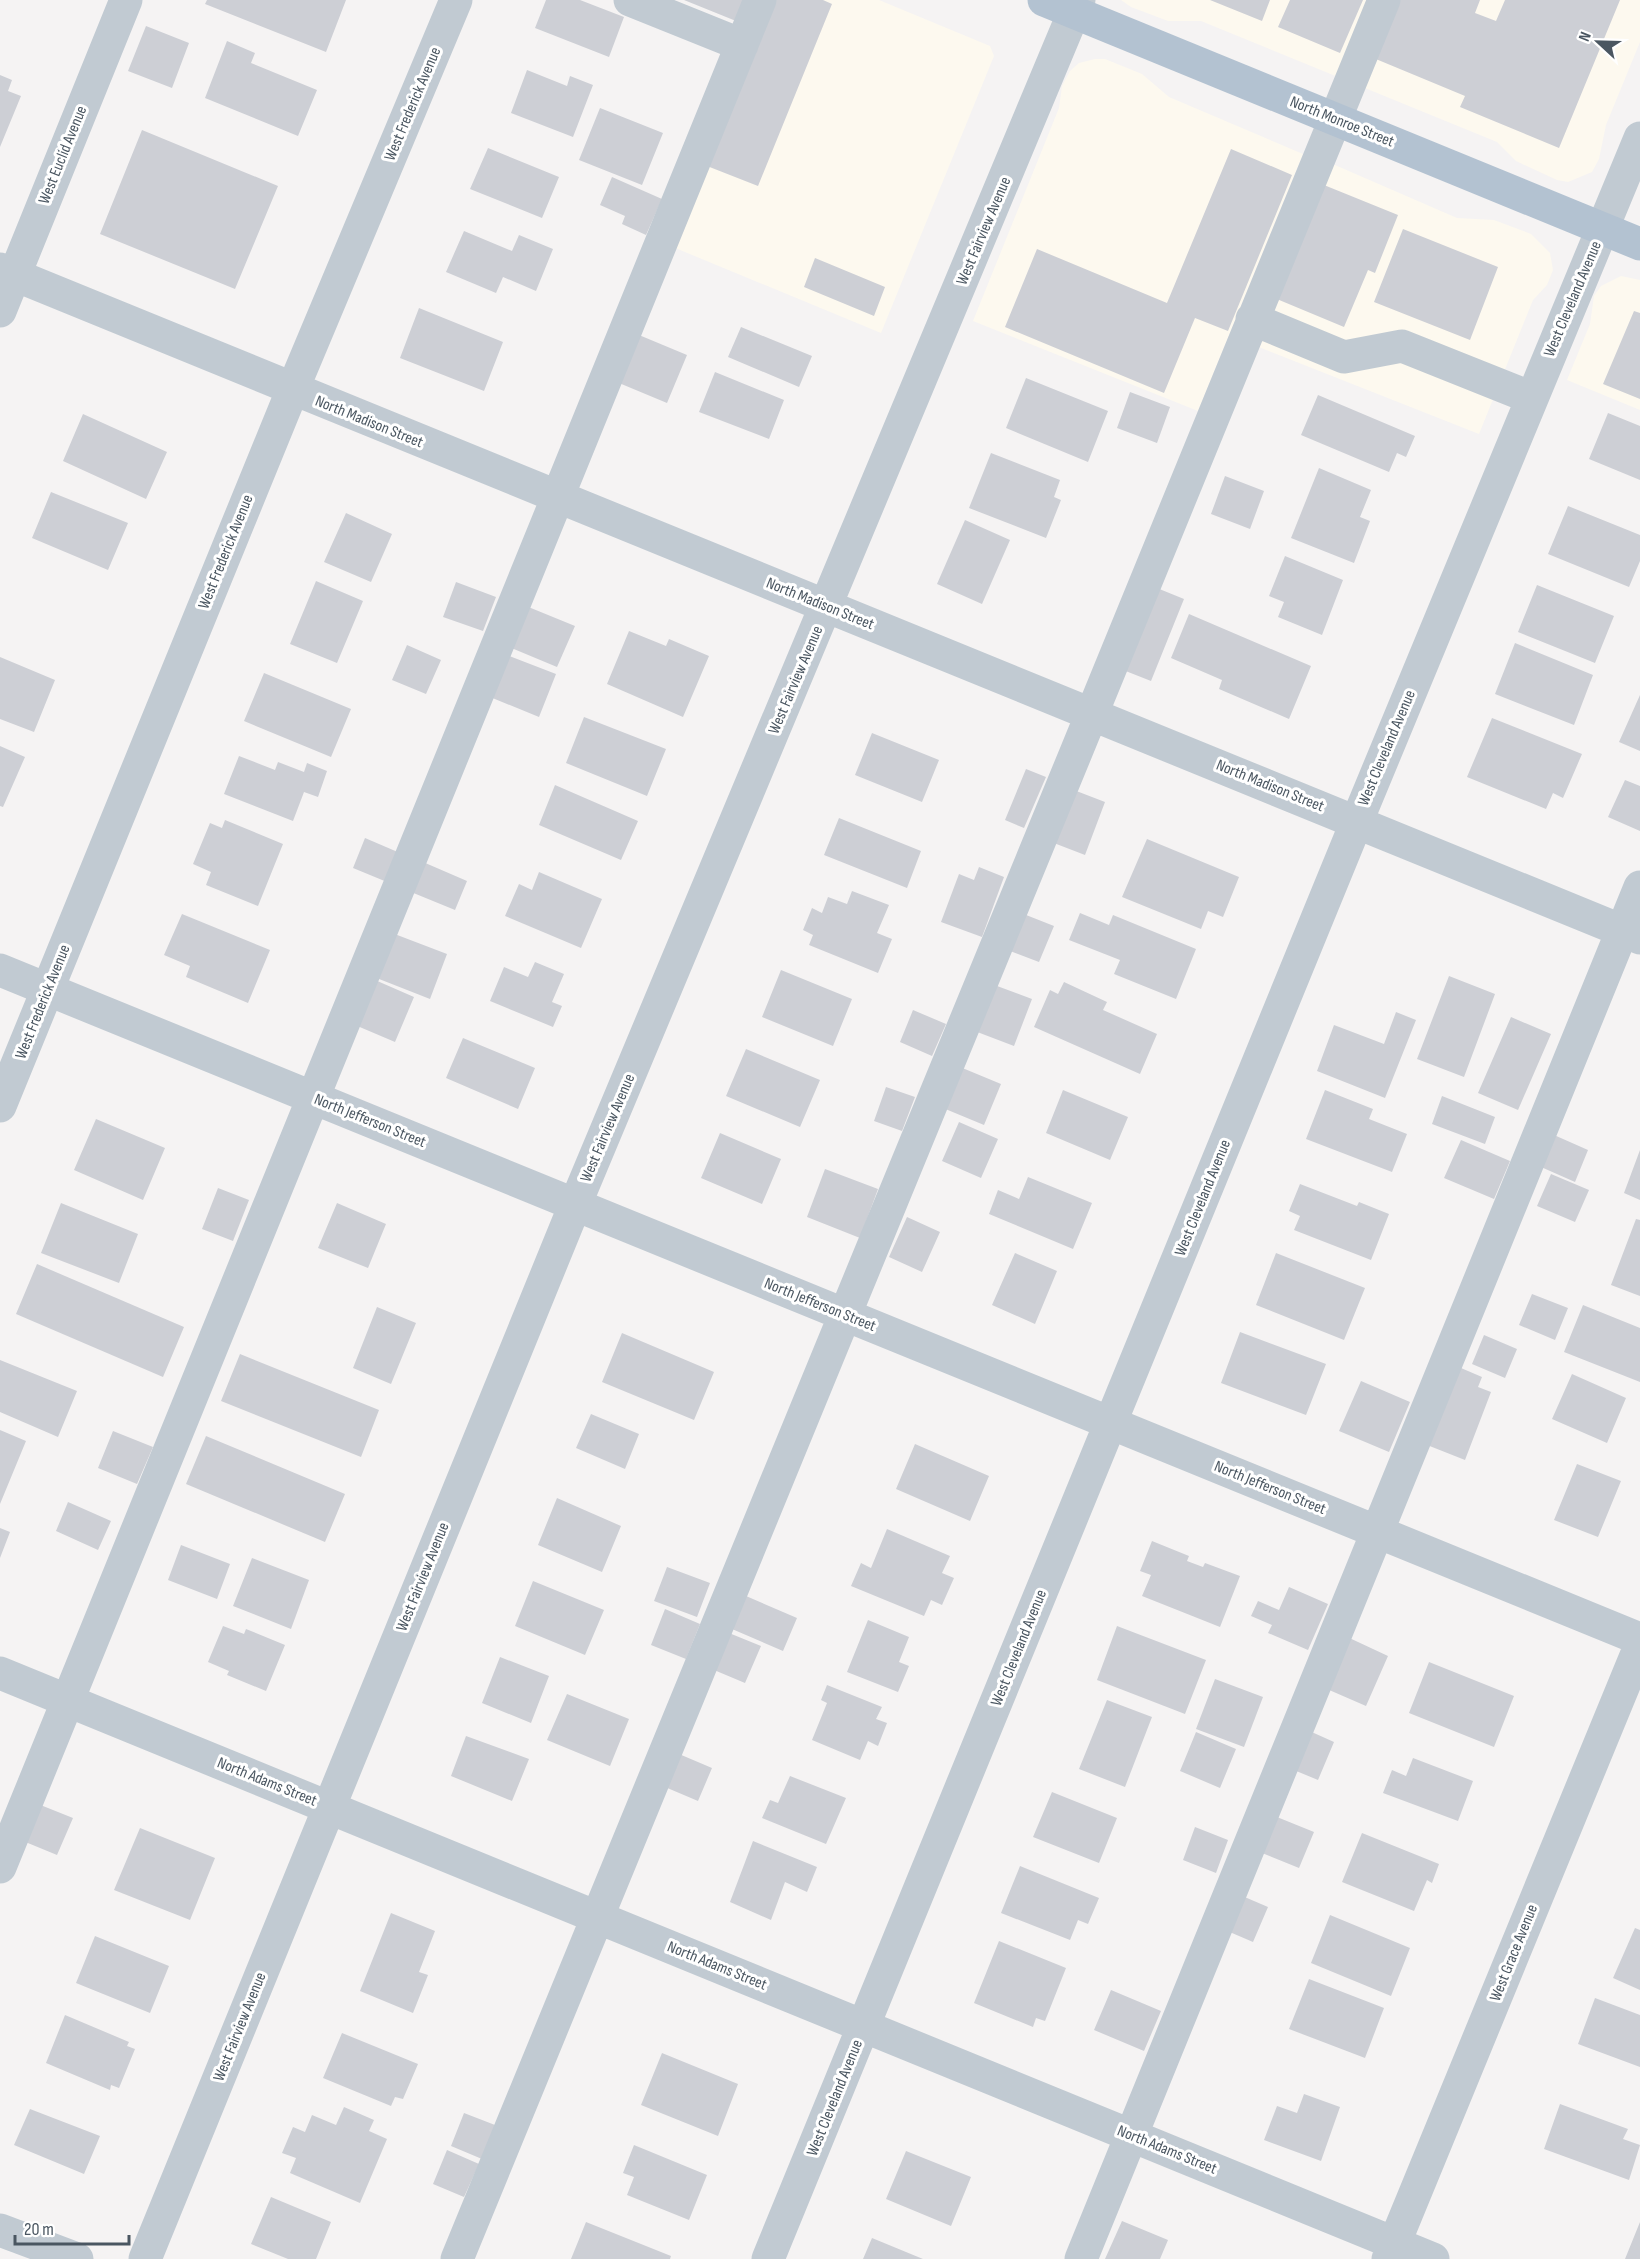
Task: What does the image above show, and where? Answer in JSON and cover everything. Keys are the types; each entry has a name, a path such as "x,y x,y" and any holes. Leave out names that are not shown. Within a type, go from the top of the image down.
{"main road":[{"name":"North Monroe Street","path":"1044,0 1077,6 1335,120 1640,244"}],"street":[{"name":"West Euclid Avenue","path":"0,311 7,272 126,0"},
{"name":"West Frederick Avenue","path":"0,1106 292,391 456,0"},
{"path":"630,0 742,45"},
{"path":"0,1867 760,0"},
{"path":"457,2259 847,1316 1091,713 1384,0"},
{"name":"West Fairview Avenue","path":"145,2259 575,1205 1077,6"},
{"name":"West Cleveland Avenue","path":"768,2259 865,2027 1357,821 1640,138"},
{"name":"North Madison Street","path":"7,272 292,391 1091,713 1631,934"},
{"path":"1252,319 1344,357 1402,346 1532,398"},
{"path":"1081,2259 1378,1533 1631,934 1640,887"},
{"name":"North Jefferson Street","path":"0,970 1640,1639"},
{"name":"West Grace Avenue","path":"1391,2251 1640,1646"},
{"name":"North Adams Street","path":"0,1673 1132,2136 1391,2251 1434,2259"},
{"path":"0,2230 77,2259"}],"shaded area":[{"path":"769,0 879,0 990,46 994,56 881,333 668,245"},
{"path":"1121,0 1640,0 1640,42 1606,125 1599,159 1592,172 1568,182 1557,180 1516,161 1497,142 1201,21 1168,21 1131,7"},
{"path":"1105,59 1142,74 1169,97 1303,154 1198,411 973,321 1059,108 1062,86 1070,71 1079,63"},
{"path":"1328,162 1457,218 1494,220 1531,234 1550,253 1553,270 1547,285 1533,300 1479,434 1251,344"},
{"path":"1621,276 1640,280 1640,410 1567,380 1590,324 1594,296 1601,286"}],"building":[{"path":"207,0 346,0 326,52 205,4"},
{"path":"546,0 580,0 624,17 609,57 535,28"},
{"path":"684,0 744,0 736,21"},
{"path":"774,0 823,0 832,4 758,186 707,166"},
{"path":"1210,0 1270,0 1262,21"},
{"path":"1290,0 1363,0 1340,53 1278,27"},
{"path":"1394,0 1480,0 1475,13 1496,21 1505,0 1620,0 1559,148 1460,107 1465,96 1371,57"},
{"path":"146,26 189,43 172,88 128,71"},
{"path":"227,41 255,53 251,63 317,90 298,136 205,98"},
{"path":"527,70 567,86 570,76 593,85 573,137 511,113"},
{"path":"0,75 12,80 8,91 21,96 0,147"},
{"path":"600,108 663,133 642,185 579,160"},
{"path":"142,130 278,186 235,289 100,234"},
{"path":"488,148 559,177 542,218 470,189"},
{"path":"1231,149 1292,175 1228,331 1195,318 1164,393 1005,327 1037,249 1167,303"},
{"path":"612,177 662,199 646,235 622,224 625,216 600,205"},
{"path":"1319,183 1398,215 1375,273 1368,270 1344,327 1272,297"},
{"path":"1403,229 1498,267 1470,340 1374,302"},
{"path":"464,231 512,251 519,235 553,249 536,291 503,277 496,293 446,272"},
{"path":"815,258 885,287 874,316 804,287"},
{"path":"419,308 503,342 484,391 400,358"},
{"path":"1634,311 1640,313 1640,399 1603,384"},
{"path":"741,327 812,356 799,387 728,357"},
{"path":"639,335 687,355 667,403 619,383"},
{"path":"715,372 784,400 769,439 699,412"},
{"path":"1026,378 1108,411 1088,462 1006,428"},
{"path":"1130,392 1170,407 1157,443 1117,428"},
{"path":"1318,395 1415,436 1406,457 1397,453 1389,472 1301,435"},
{"path":"1608,413 1640,426 1640,480 1589,459"},
{"path":"83,414 167,452 146,499 63,461"},
{"path":"991,453 1060,480 1054,497 1061,500 1046,538 969,508"},
{"path":"1319,468 1371,490 1360,517 1370,521 1354,563 1291,538"},
{"path":"1225,476 1264,491 1250,529 1211,514"},
{"path":"51,492 128,523 108,570 32,538"},
{"path":"1568,506 1640,535 1640,561 1629,587 1548,554"},
{"path":"346,513 392,534 371,582 324,562"},
{"path":"965,520 1010,540 982,604 937,584"},
{"path":"1285,556 1343,580 1322,635 1278,617 1284,602 1269,596"},
{"path":"316,581 363,601 337,663 290,644"},
{"path":"456,582 496,597 483,631 443,617"},
{"path":"1537,585 1614,616 1595,663 1518,632"},
{"path":"1152,586 1184,599 1151,681 1118,668"},
{"path":"526,606 575,626 557,667 509,647"},
{"path":"1189,614 1311,666 1289,719 1219,689 1222,680 1171,658"},
{"path":"629,631 666,646 669,639 709,656 683,717 607,684"},
{"path":"1515,643 1593,675 1574,725 1495,694"},
{"path":"407,645 441,660 426,694 392,680"},
{"path":"507,655 556,674 539,717 490,697"},
{"path":"0,657 55,680 34,732 0,719"},
{"path":"264,673 351,709 331,757 244,721"},
{"path":"1640,695 1640,751 1619,742"},
{"path":"584,717 666,749 647,796 566,763"},
{"path":"1492,718 1582,754 1563,798 1553,793 1546,809 1467,777"},
{"path":"872,733 939,760 922,802 855,775"},
{"path":"0,746 25,757 3,807 0,806"},
{"path":"239,756 275,770 278,762 304,772 307,763 327,771 318,797 304,792 293,821 224,794"},
{"path":"1026,769 1046,777 1024,828 1005,820"},
{"path":"1625,780 1640,786 1640,831 1608,817"},
{"path":"555,785 638,821 621,860 539,825"},
{"path":"1066,787 1105,802 1085,855 1046,840"},
{"path":"839,818 921,851 907,888 824,855"},
{"path":"225,820 283,844 258,906 206,885 211,872 193,864 210,823 222,828"},
{"path":"365,838 400,853 387,882 353,868"},
{"path":"1147,839 1239,877 1223,917 1208,911 1201,929 1122,897"},
{"path":"423,862 467,881 455,910 411,892"},
{"path":"979,867 1004,877 982,937 941,922 959,874 974,880"},
{"path":"539,872 602,899 581,948 505,916 519,884 532,890"},
{"path":"852,891 889,905 877,933 892,939 878,973 809,945 813,935 803,930 812,908 822,913 828,897 847,904"},
{"path":"1016,911 1054,926 1039,962 1002,948"},
{"path":"1080,913 1109,925 1113,915 1196,949 1176,999 1114,974 1120,960 1069,940"},
{"path":"182,914 270,950 248,1003 186,977 190,966 164,955"},
{"path":"392,933 447,954 430,999 374,977"},
{"path":"535,962 564,974 552,1002 562,1006 553,1027 490,1001 504,967 528,977"},
{"path":"781,970 852,999 833,1046 762,1017"},
{"path":"1449,976 1495,994 1464,1077 1417,1059"},
{"path":"375,980 414,997 395,1042 355,1025"},
{"path":"1064,982 1107,1002 1103,1010 1157,1034 1140,1074 1034,1027 1050,990 1058,994"},
{"path":"989,983 1032,999 1014,1046 972,1030"},
{"path":"913,1010 946,1024 932,1056 900,1042"},
{"path":"1396,1012 1416,1020 1385,1098 1317,1071 1334,1025 1384,1044"},
{"path":"1511,1017 1551,1034 1518,1110 1478,1093"},
{"path":"463,1038 535,1068 518,1109 446,1078"},
{"path":"746,1049 820,1080 800,1127 726,1096"},
{"path":"960,1067 1001,1084 984,1125 943,1108"},
{"path":"886,1087 915,1097 902,1131 874,1121"},
{"path":"1063,1090 1128,1117 1110,1160 1046,1133"},
{"path":"1325,1090 1373,1109 1369,1119 1407,1134 1392,1172 1306,1139"},
{"path":"1442,1096 1495,1117 1485,1144 1432,1124"},
{"path":"96,1119 165,1148 143,1200 74,1170"},
{"path":"959,1122 998,1139 981,1178 942,1161"},
{"path":"720,1133 781,1159 762,1204 701,1178"},
{"path":"1554,1135 1588,1150 1575,1182 1541,1167"},
{"path":"1461,1140 1510,1161 1494,1199 1444,1178"},
{"path":"1640,1150 1640,1200 1624,1193"},
{"path":"825,1169 878,1189 860,1238 807,1217"},
{"path":"1551,1174 1589,1190 1575,1222 1537,1206"},
{"path":"1028,1177 1092,1203 1073,1249 989,1214 998,1190 1019,1199"},
{"path":"1300,1184 1357,1206 1359,1202 1389,1214 1371,1260 1294,1230 1300,1216 1289,1211"},
{"path":"218,1188 249,1200 233,1241 202,1229"},
{"path":"61,1203 138,1234 119,1283 41,1253"},
{"path":"337,1203 386,1224 368,1268 318,1248"},
{"path":"907,1217 940,1232 922,1272 889,1257"},
{"path":"1636,1219 1640,1220 1640,1296 1611,1285"},
{"path":"1015,1253 1057,1271 1035,1324 992,1305"},
{"path":"1276,1253 1365,1288 1344,1340 1256,1305"},
{"path":"37,1264 184,1327 163,1377 16,1314"},
{"path":"1532,1294 1568,1308 1555,1340 1519,1325"},
{"path":"1583,1305 1640,1328 1640,1382 1564,1352"},
{"path":"377,1307 416,1323 391,1384 353,1368"},
{"path":"1240,1332 1326,1364 1306,1415 1221,1383"},
{"path":"622,1333 714,1372 694,1420 602,1382"},
{"path":"1484,1335 1517,1349 1505,1378 1472,1364"},
{"path":"240,1354 379,1410 361,1457 221,1401"},
{"path":"0,1360 77,1391 58,1437 0,1412"},
{"path":"1461,1368 1482,1377 1478,1387 1491,1392 1465,1460 1422,1443"},
{"path":"1572,1374 1626,1398 1607,1443 1552,1419"},
{"path":"1361,1381 1410,1402 1389,1452 1339,1431"},
{"path":"591,1414 639,1434 625,1469 576,1448"},
{"path":"0,1430 26,1441 0,1504"},
{"path":"113,1431 153,1447 137,1484 98,1468"},
{"path":"206,1436 345,1494 325,1542 186,1484"},
{"path":"915,1444 989,1476 970,1521 896,1489"},
{"path":"1577,1464 1621,1481 1598,1537 1554,1520"},
{"path":"557,1498 621,1526 602,1572 538,1545"},
{"path":"68,1502 111,1521 98,1550 56,1531"},
{"path":"0,1528 10,1532 0,1558"},
{"path":"887,1529 950,1556 942,1573 954,1578 942,1605 931,1600 924,1616 851,1586 861,1563 871,1568"},
{"path":"1152,1541 1189,1556 1187,1561 1203,1567 1205,1563 1240,1576 1220,1627 1142,1596 1151,1575 1140,1571"},
{"path":"181,1545 230,1564 217,1599 168,1580"},
{"path":"252,1558 309,1580 291,1629 233,1606"},
{"path":"667,1567 710,1583 697,1617 654,1601"},
{"path":"533,1581 604,1610 585,1655 515,1626"},
{"path":"1289,1587 1328,1604 1308,1650 1268,1633 1272,1625 1251,1616 1258,1601 1279,1610"},
{"path":"746,1596 797,1618 783,1651 732,1629"},
{"path":"665,1609 700,1624 686,1659 651,1645"},
{"path":"868,1620 909,1637 899,1662 909,1666 898,1692 847,1672"},
{"path":"223,1626 244,1634 246,1629 285,1645 266,1691 227,1675 229,1671 208,1662"},
{"path":"1117,1626 1206,1660 1185,1714 1097,1680"},
{"path":"729,1633 761,1646 745,1683 714,1670"},
{"path":"1343,1635 1388,1656 1366,1706 1320,1686"},
{"path":"500,1657 549,1676 531,1723 482,1703"},
{"path":"1429,1662 1514,1696 1494,1747 1409,1713"},
{"path":"1215,1679 1263,1697 1244,1747 1196,1729"},
{"path":"827,1685 882,1707 876,1719 887,1723 878,1746 868,1741 860,1760 812,1740 827,1703 821,1700"},
{"path":"567,1694 629,1719 610,1766 547,1740"},
{"path":"1107,1700 1152,1717 1125,1787 1079,1769"},
{"path":"1305,1729 1334,1742 1318,1780 1289,1768"},
{"path":"1196,1732 1236,1749 1220,1788 1180,1771"},
{"path":"466,1736 529,1759 512,1801 451,1776"},
{"path":"679,1754 712,1768 698,1801 665,1787"},
{"path":"1413,1758 1473,1781 1458,1821 1383,1793 1392,1770 1406,1776"},
{"path":"790,1776 846,1798 826,1844 762,1818 770,1800 778,1803"},
{"path":"1052,1792 1117,1818 1099,1863 1033,1837"},
{"path":"38,1804 73,1818 57,1855 23,1841"},
{"path":"1272,1815 1314,1832 1299,1868 1257,1851"},
{"path":"1195,1827 1228,1840 1216,1873 1183,1860"},
{"path":"140,1828 215,1858 190,1920 114,1890"},
{"path":"1362,1833 1439,1864 1432,1883 1427,1880 1414,1911 1342,1882"},
{"path":"753,1841 817,1867 807,1892 785,1882 771,1920 730,1902"},
{"path":"1020,1866 1099,1898 1088,1924 1078,1920 1070,1940 1001,1913"},
{"path":"1240,1895 1268,1907 1253,1942 1225,1930"},
{"path":"391,1913 435,1931 419,1972 428,1975 413,2013 360,1991"},
{"path":"1330,1915 1410,1948 1391,1996 1311,1963"},
{"path":"1635,1928 1640,1930 1640,1990 1613,1978"},
{"path":"95,1936 169,1966 150,2013 76,1983"},
{"path":"999,1941 1066,1968 1045,2021 1036,2018 1033,2027 974,2003"},
{"path":"1309,1979 1384,2008 1365,2058 1289,2029"},
{"path":"1111,1990 1161,2011 1144,2051 1094,2030"},
{"path":"1595,1998 1640,2015 1640,2067 1578,2044"},
{"path":"65,2015 129,2042 127,2046 135,2049 119,2088 111,2085 110,2090 46,2063"},
{"path":"342,2033 418,2064 403,2099 395,2097 391,2106 323,2078"},
{"path":"662,2053 738,2084 718,2136 641,2105"},
{"path":"1304,2094 1340,2107 1321,2161 1264,2140 1277,2106 1297,2113"},
{"path":"1560,2104 1628,2129 1623,2139 1640,2145 1629,2180 1544,2149"},
{"path":"344,2107 374,2120 369,2131 387,2139 360,2203 290,2173 296,2158 282,2153 293,2127 305,2132 312,2115 336,2125"},
{"path":"30,2109 100,2136 84,2174 14,2145"},
{"path":"464,2113 495,2125 482,2159 451,2146"},
{"path":"634,2145 707,2175 689,2220 627,2195 634,2177 623,2173"},
{"path":"447,2150 479,2164 464,2197 433,2184"},
{"path":"906,2151 971,2177 951,2226 886,2199"},
{"path":"271,2197 331,2222 316,2259 288,2259 251,2244"},
{"path":"1122,2221 1168,2240 1160,2259 1105,2259"},
{"path":"586,2222 671,2256 670,2259 571,2259"},
{"path":"1640,2222 1640,2259 1625,2259"},
{"path":"872,2238 923,2259 863,2259"}]}
